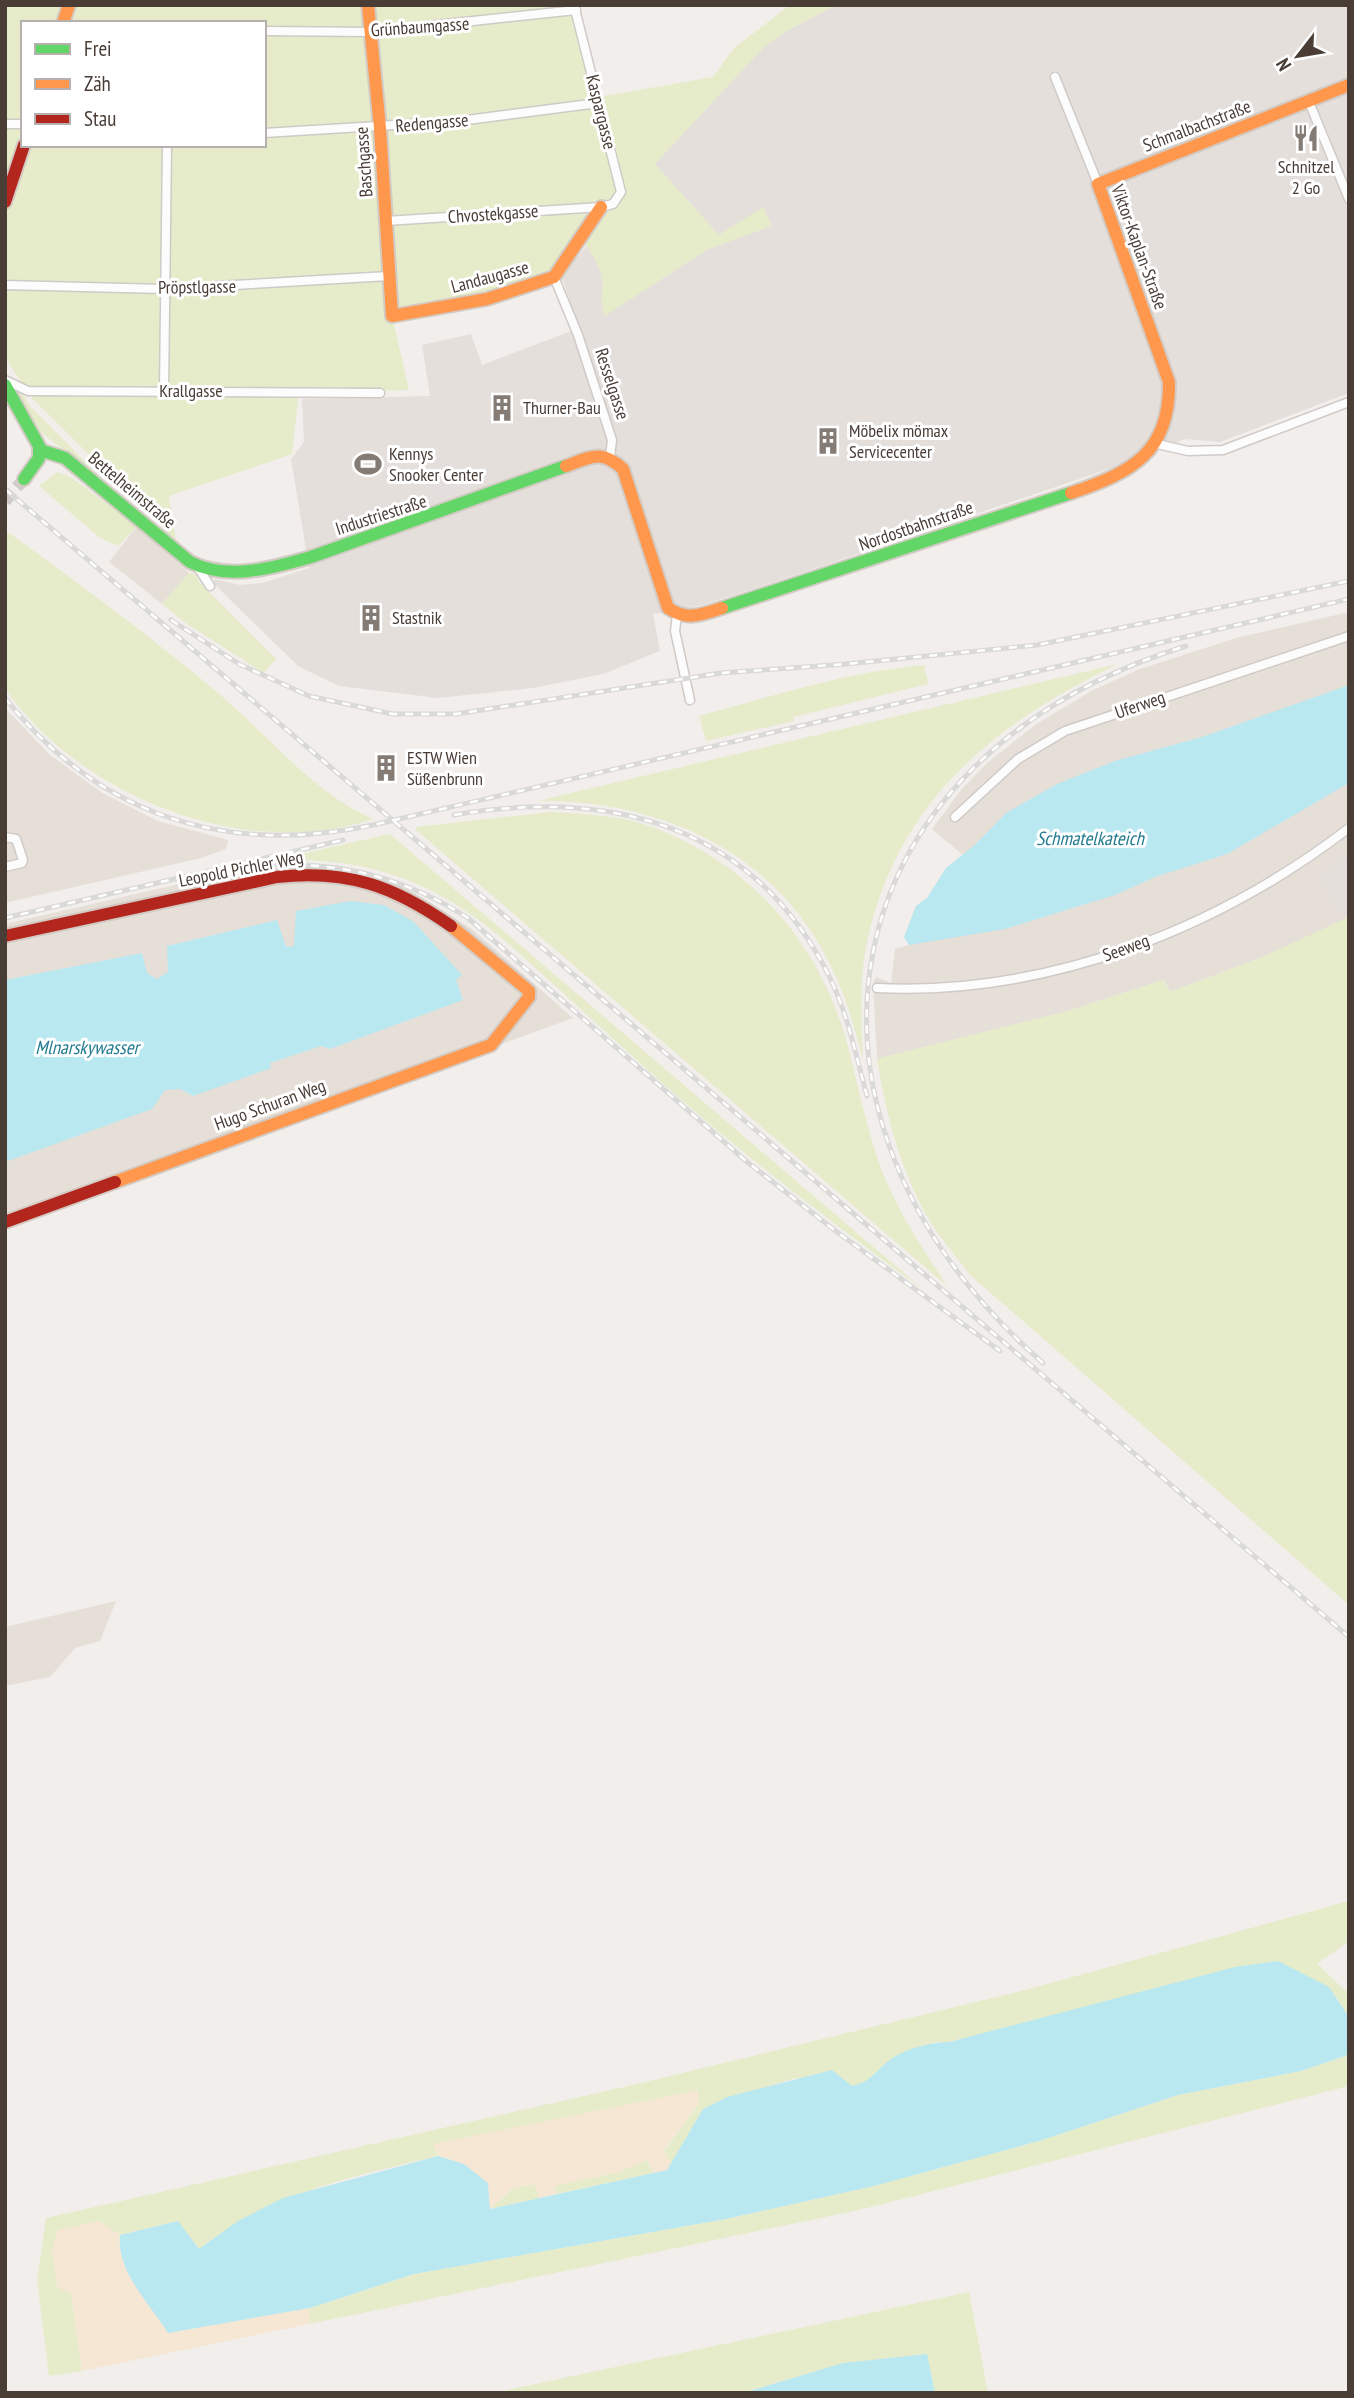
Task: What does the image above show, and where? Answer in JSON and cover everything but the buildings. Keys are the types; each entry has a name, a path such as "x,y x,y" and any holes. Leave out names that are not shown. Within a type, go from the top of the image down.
{"street":[{"name":"Baschgasse","path":"368,5 380,128 392,316"},
{"name":"Grünbaumgasse","path":"266,31 370,32 575,8"},
{"name":"Kaspargasse","path":"575,8 621,192 613,204 601,207"},
{"name":"Viktor-Kaplan-Straße","path":"1055,77 1098,184 1166,369 1170,395 1160,438"},
{"name":"Schmalbachstraße","path":"1098,184 1349,85"},
{"path":"1308,102 1349,199"},
{"name":"Redengasse","path":"266,133 380,128 598,103"},
{"path":"5,202 22,147"},
{"path":"164,391 167,147"},
{"name":"Chvostekgasse","path":"386,221 601,207"},
{"name":"Landaugasse","path":"392,316 487,299 554,277 601,207"},
{"name":"Pröpstlgasse","path":"5,285 164,289 389,276"},
{"name":"Resselgasse","path":"554,277 578,335 612,440 610,457 623,469 664,598 677,615"},
{"path":"5,382 40,450 38,461 24,479"},
{"name":"Krallgasse","path":"5,382 28,391 380,393"},
{"path":"1160,438 1188,451 1223,450 1349,402"},
{"name":"Nordostbahnstraße","path":"677,615 699,616 1094,485 1135,467 1160,438"},
{"name":"Bettelheimstraße","path":"40,450 57,453 71,462 197,566"},
{"name":"Industriestraße","path":"197,566 231,572 289,562 443,512 594,456 610,457"},
{"path":"197,566 210,586"},
{"path":"677,615 675,631 690,699"},
{"name":"Uferweg","path":"955,817 1018,759 1065,731 1349,636"},
{"name":"Seeweg","path":"877,988 938,987 1005,979 1062,969 1137,946 1254,891 1349,828"},
{"path":"5,837 16,839 23,860 22,863 5,867"},
{"name":"Leopold Pichler Weg","path":"5,936 277,877 314,873 351,878 389,888 464,933 529,991 529,997"},
{"name":"Hugo Schuran Weg","path":"5,1222 491,1045 529,997"}],"shaded area":[{"path":"836,5 1349,5 1349,393 1220,442 1185,439 1106,470 798,574 703,605 653,614 660,651 603,674 533,688 438,698 339,686 298,666 213,583 215,579 240,585 262,583 309,568 291,459 304,442 302,399 430,396 422,345 471,334 482,365 579,328 561,275 657,169 652,162 764,47 785,32"},
{"path":"459,462 469,491 451,498 449,493 444,495 445,500 435,504 425,474"},
{"path":"137,526 189,573 162,604 109,562"},
{"path":"1349,612 1349,855 1320,877 1348,925 1170,992 1164,980 1061,1013 877,1059 873,983 876,977 891,983 895,949 909,945 904,937 916,906 927,898 946,868 963,855 932,829 961,790 986,764 1035,725 1093,690 1140,669 1236,638"},
{"path":"5,708 50,755 102,793 158,821 228,840 226,849 201,858 5,903"},
{"path":"1349,855 1349,925 1348,925 1320,877"},
{"path":"301,868 382,881 409,890 472,929 573,1018 5,1226 5,924 179,884"},
{"path":"116,1601 100,1641 75,1648 50,1677 5,1686 5,1627"}],"green space":[{"path":"5,5 574,5 621,192 554,277 392,316 409,390 299,392 292,454 169,496 176,541 32,398 5,358"},
{"path":"790,5 836,5 785,32 764,47 655,164 719,235 763,207 772,226 708,249 605,316 600,270 582,239 625,194 604,96 713,77 734,48"},
{"path":"13,389 19,389 31,407 114,491 42,433"},
{"path":"58,472 72,478 137,526 118,546 100,538 39,486"},
{"path":"5,530 191,671 311,779 351,808 373,819 323,830 272,832 220,825 169,811 121,789 77,761 38,727 5,689"},
{"path":"189,573 195,574 200,583 276,659 264,673 184,622 162,604"},
{"path":"1118,664 1032,712 994,740 959,770 929,805 904,844 883,888 868,937 861,998 863,1060 837,979 809,927 780,893 747,864 710,840 670,822 627,810 583,803 537,801"},
{"path":"924,665 928,684 793,717 794,721 706,741 699,716 838,679"},
{"path":"550,812 616,818 655,828 721,862 749,884 775,910 797,937 832,1001 845,1036 869,1130 888,1185 915,1236 947,1286 416,830 416,827"},
{"path":"390,834 925,1291 836,1225 719,1132 506,941 472,915 436,893 381,871 327,861 271,861"},
{"path":"1349,917 1349,1605 970,1275 935,1230 911,1184 890,1123 877,1059 1061,1013 1164,980 1170,992 1258,959"},
{"path":"1349,1901 1349,1941 1317,1964 1349,1994 1349,2017 1329,1987 1038,2020 949,2042 935,2042 894,2057 865,2083 852,2086 794,2078 703,2109 671,2164 664,2151 699,2103 434,2144 438,2156 313,2189 255,2214 199,2249 177,2221 120,2235 99,2221 71,2294 82,2371 49,2376 37,2280 46,2218 637,2084 1029,1989"},
{"path":"1349,2052 1349,2086 859,2210 309,2324 310,2308 414,2274 726,2219 874,2186 1039,2141 1178,2095 1301,2071 1345,2056"},
{"path":"647,2160 654,2173 556,2194 554,2186 619,2172"},
{"path":"535,2184 540,2198 490,2209 513,2188"},
{"path":"969,2292 988,2393 935,2393 927,2355 843,2363 743,2393 493,2393"}],"sand":[{"path":"698,2090 699,2103 664,2150 671,2164 667,2170 654,2173 647,2160 619,2172 555,2186 556,2194 540,2198 534,2184 513,2188 490,2209 464,2164 438,2156 433,2144"},
{"path":"99,2221 120,2235 123,2261 129,2274 169,2332 310,2308 309,2324 82,2371 71,2294 57,2287 52,2251 58,2230"}],"water":[{"name":"Schmatelkateich","path":"1349,685 1349,783 1227,854 1155,877 1115,895 1005,929 909,945 904,937 916,906 927,898 946,868 976,844 1006,813 1057,784 1115,761 1202,737"},
{"name":"Mlnarskywasser","path":"350,901 384,905 414,922 462,975 456,980 463,1000 330,1049 321,1046 270,1063 271,1068 193,1096 180,1089 165,1090 152,1109 5,1162 5,980 142,953 147,973 157,979 168,972 167,946 277,920 286,947 294,946 296,911"},
{"path":"1278,1961 1329,1987 1349,2017 1349,2052 1345,2056 1301,2071 1178,2095 1039,2141 874,2186 726,2219 414,2274 310,2308 168,2333 136,2287 123,2261 120,2235 178,2221 199,2249 238,2221 283,2198 438,2156 464,2164 488,2183 490,2209 667,2170 703,2109 727,2097 832,2070 852,2086 870,2078 894,2057 921,2046 949,2042 1235,1967"},
{"path":"927,2354 935,2393 743,2393 843,2363"}],"tunnel":[{"path":"5,501 24,479"}],"railway":[{"path":"5,489 1349,1637"},
{"path":"171,620 239,664 309,696 393,714 456,714 721,673 1037,645 1349,581"},
{"path":"5,698 42,739 82,772 125,799 170,818 217,830 267,835 319,833 373,825 1349,599"},
{"path":"1043,1363 954,1266 896,1163 869,1057 873,954 907,857 971,771 1064,699 1186,646"},
{"path":"454,815 512,808 568,808 622,814 673,829 719,852 762,884 799,926 830,978 842,1006 867,1096"},
{"path":"5,918 343,840"},
{"path":"263,866 318,866 370,875 420,892 468,918 746,1161 833,1229 1000,1351"}],"traffic: fast":[{"path":"5,385 39,446 39,458 24,479"},
{"path":"40,450 65,458 190,562 205,568 235,572 311,557 566,466"},
{"path":"722,608 1071,493"}],"traffic: slow":[{"path":"64,21 69,5"},
{"path":"368,5 380,128 392,316 487,299 554,277 601,207"},
{"path":"1071,493 1112,477 1143,456 1155,443 1168,406 1169,382 1098,184 1349,85"},
{"path":"566,466 589,458 602,457 623,469 668,608 688,616 722,608"},
{"path":"115,1182 491,1045 529,997 529,991 451,926"}],"traffic: jam":[{"path":"5,202 23,147"},
{"path":"5,936 277,877 302,875 348,878 369,884 410,900 451,926"},
{"path":"5,1222 115,1182"}],"place":[{"name":"Schnitzel 2 Go","path":"1306,138"},
{"name":"Thurner-Bau","path":"502,408"},
{"name":"Möbelix mömax Servicecenter","path":"828,441"},
{"name":"Kennys Snooker Center","path":"368,464"},
{"name":"Stastnik","path":"371,618"},
{"name":"ESTW Wien Süßenbrunn","path":"386,768"}]}
